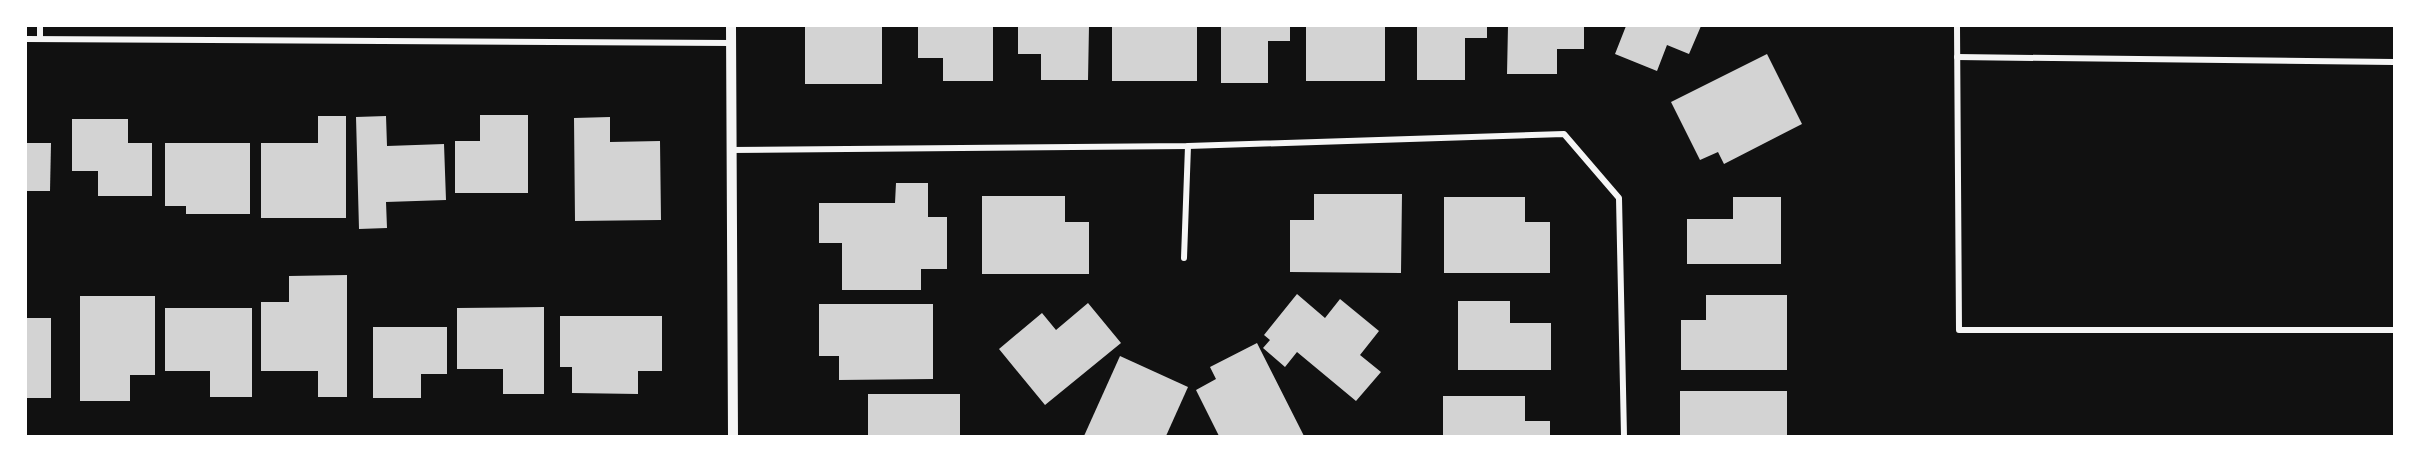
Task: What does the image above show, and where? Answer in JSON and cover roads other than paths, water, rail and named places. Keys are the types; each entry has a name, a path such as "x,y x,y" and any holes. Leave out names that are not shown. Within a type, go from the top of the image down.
{"street":[{"path":"40,26 40,39"},
{"path":"731,26 733,436"},
{"path":"1957,26 1959,330 2394,330"},
{"path":"26,39 731,42"},
{"path":"1957,57 2394,62"},
{"path":"731,150 1188,146 1564,134 1619,198 1624,436"},
{"path":"1184,258 1188,146"}]}
